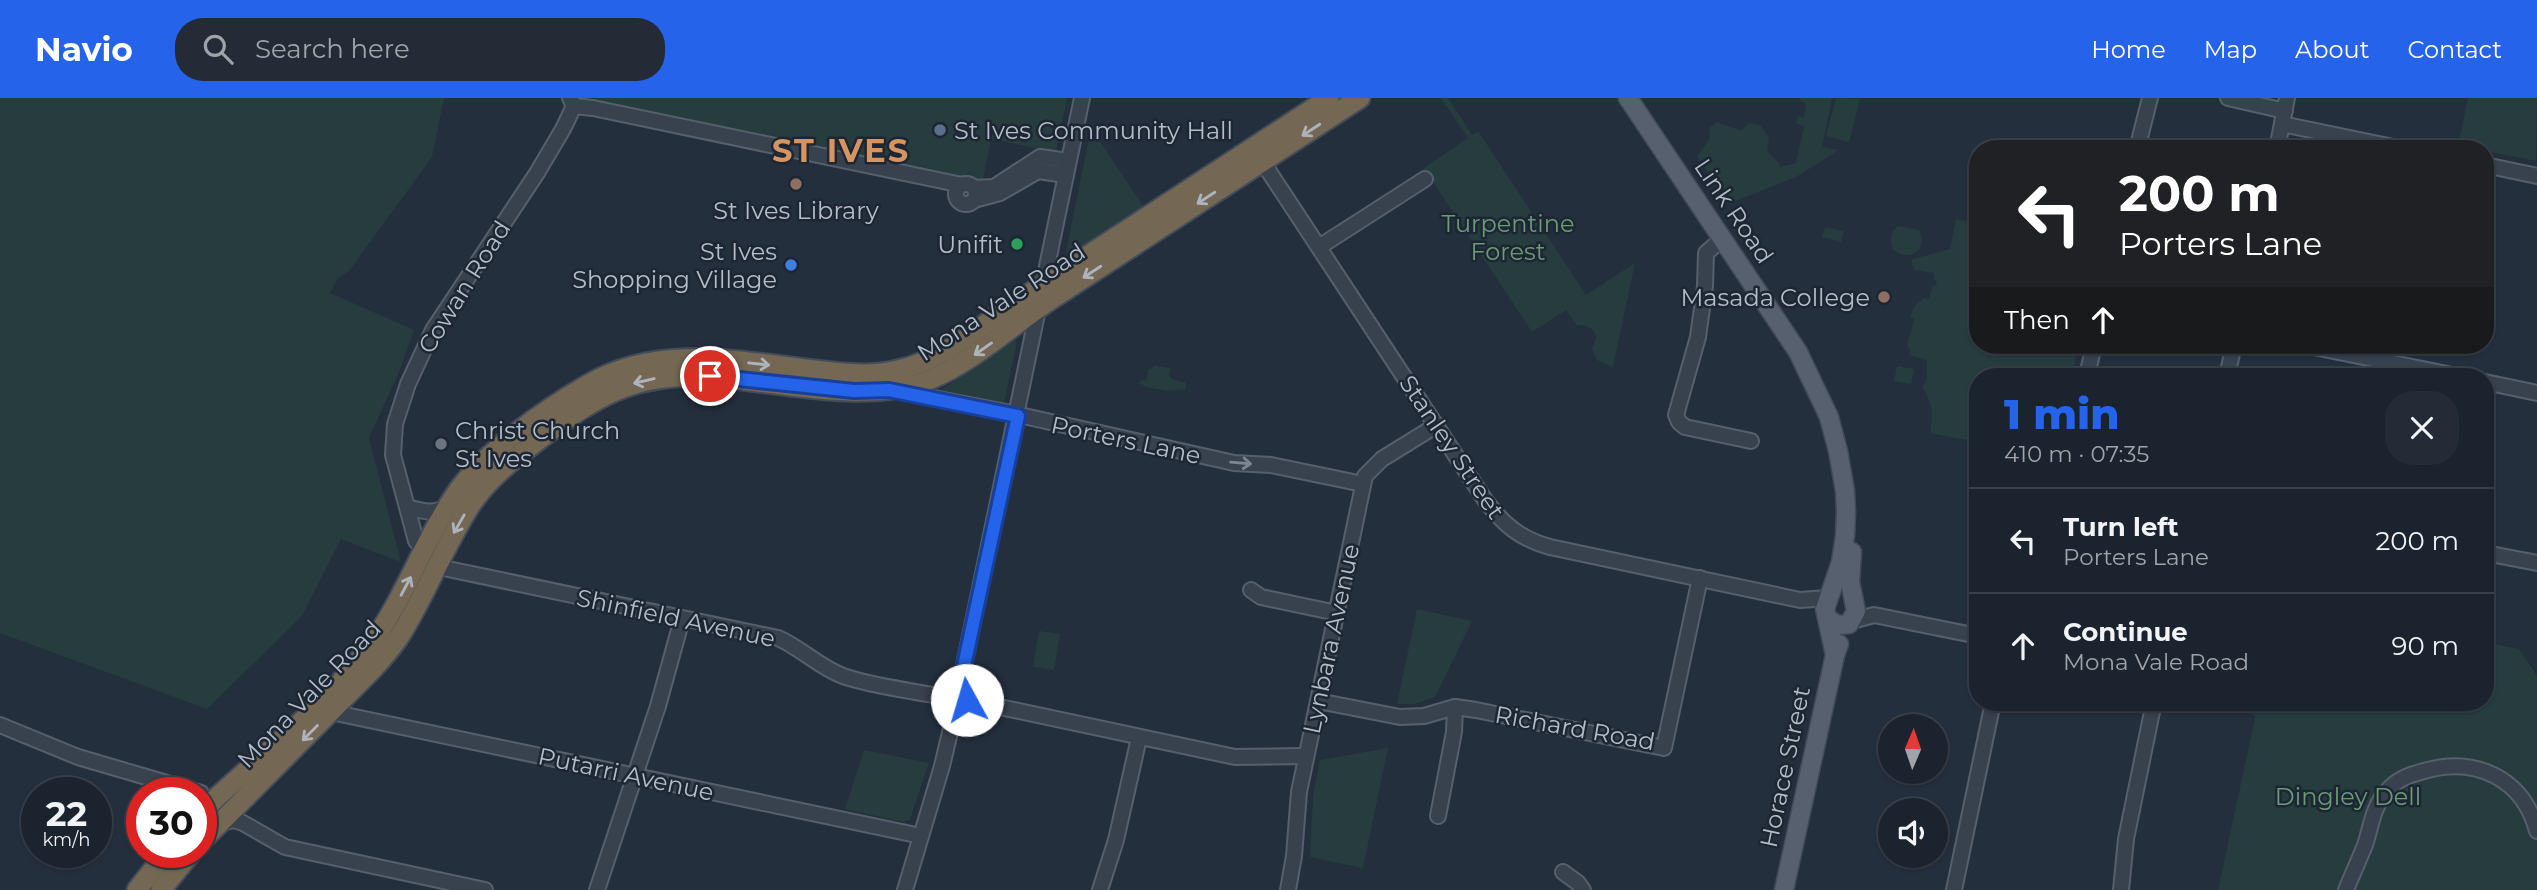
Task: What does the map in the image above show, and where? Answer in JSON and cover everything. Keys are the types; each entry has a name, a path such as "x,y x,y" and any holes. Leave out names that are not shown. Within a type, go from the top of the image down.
{"highway":[{"name":"Mona Vale Road","path":"217,786 316,707 365,653 432,555 494,476 555,427 617,389 654,378 693,375 854,391 889,390 920,383 950,370 988,346 1037,308 1258,155 1329,98"},
{"name":"Mona Vale Road","path":"217,826 391,648 404,629 448,506 465,482 499,449 566,398 615,371 656,360 688,358 853,374 897,371 942,354 1042,287 1258,155 1360,98"},
{"path":"137,890 154,868"},
{"path":"161,890 178,868"}],"main road":[{"name":"Link Road","path":"1629,98 1798,352 1829,417 1838,450 1846,512 1843,549 1828,606"},
{"name":"Link Road","path":"1643,98 1684,164 1796,330 1829,396 1846,453 1853,490 1856,528 1850,582 1855,599"},
{"path":"1843,592 1855,599 1856,611 1850,622 1838,625 1828,606 1843,592"},
{"name":"Horace Street","path":"1828,606 1835,655"},
{"name":"Horace Street","path":"1784,890 1835,655 1850,622"}],"street":[{"path":"905,890 942,766 958,698 1082,98"},
{"path":"2139,140 2150,98"},
{"path":"2228,98 2285,111 2375,140"},
{"path":"572,102 963,190 1000,192 1038,171 1067,168"},
{"name":"Cowan Road","path":"432,555 416,541 393,455 395,424 408,384 433,330 537,173 563,129 572,102"},
{"path":"2279,140 2285,111"},
{"name":"Stanley Street","path":"1258,155 1505,524 1524,538 1550,547 1828,606"},
{"path":"2494,167 2537,176"},
{"path":"1319,247 1425,179"},
{"path":"1722,239 1706,253 1705,286 1698,337 1676,415 1679,422 1685,426 1751,441"},
{"path":"2348,354 2418,368"},
{"path":"2494,384 2537,393"},
{"name":"Porters Lane","path":"889,390 1231,463 1271,465 1363,484"},
{"name":"Lynbara Avenue","path":"1288,890 1295,847 1299,792 1363,484 1376,464 1437,425"},
{"path":"407,507 440,512 448,506"},
{"name":"Shinfield Avenue","path":"432,555 448,569 778,638 822,667 844,676 1235,757 1306,756"},
{"path":"2494,555 2537,563"},
{"name":"Richard Road","path":"1318,701 1400,718 1424,716 1455,708 1664,748 1700,578"},
{"path":"1251,590 1261,597 1337,613"},
{"path":"1855,599 1874,615"},
{"path":"1850,622 1874,615 1969,634"},
{"path":"597,890 658,706 682,619"},
{"path":"1437,816 1454,732 1455,708"},
{"path":"1954,890 1991,711"},
{"path":"2121,890 2126,839 2152,711"},
{"name":"Putarri Avenue","path":"331,712 921,836"},
{"path":"0,725 78,757 145,777"},
{"path":"1100,890 1116,839 1139,737"},
{"path":"2346,890 2364,847 2377,804 2402,777 2439,766 2460,766 2493,774 2521,794 2537,831"},
{"path":"217,802 269,840 285,847 485,890"},
{"path":"231,812 234,820 251,826"},
{"path":"1563,872 1583,890"}],"green space":[{"path":"0,98 444,98 432,157 349,271 338,278 330,293 414,330 399,372 369,438 401,562 341,539 302,616 207,709 0,633"},
{"path":"594,98 1067,98 1056,152 991,139 982,185 599,104"},
{"name":"Turpentine Forest","path":"1441,98 1448,98 1472,135 1478,131 1586,295 1635,263 1613,367 1597,360 1592,349 1596,338 1594,331 1587,326 1577,325 1566,310 1532,332 1424,168 1468,138"},
{"path":"1800,98 1832,98 1822,147 1839,150 1796,177 1730,203 1697,157 1710,138 1709,128 1717,122 1742,131 1748,123 1760,125 1769,138 1767,151 1780,167 1796,163 1804,126 1796,123 1798,116 1804,117 1806,104"},
{"path":"1836,98 1860,99 1849,142 1826,136"},
{"path":"2468,98 2537,98 2536,161 2494,153 2494,140 2459,140"},
{"path":"1091,128 1143,206 1069,255 1066,252"},
{"path":"1956,219 1969,221 1969,354 2076,354 2074,368 1969,368 1969,440 1930,433 1931,409 1922,387 1927,379 1927,360 1910,355 1907,346 1914,319 1910,316 1916,304 1924,298 1929,299 1937,281 1934,280 1934,273 1915,270 1911,262 1913,259 1950,249"},
{"path":"1899,226 1919,230 1922,238 1920,248 1914,254 1903,255 1893,249 1891,236"},
{"path":"1825,227 1844,231 1841,242 1822,237"},
{"path":"1015,340 1017,342 1004,403 941,390"},
{"path":"1155,366 1171,368 1169,376 1186,383 1186,389 1168,391 1139,384 1147,379 1148,370"},
{"path":"1897,366 1914,369 1911,384 1894,381"},
{"path":"1417,609 1472,621 1435,697 1415,704 1397,704"},
{"path":"1039,631 1060,634 1054,670 1033,667"},
{"name":"Dingley Dell","path":"2494,644 2519,649 2537,676 2537,890 2218,890 2255,718 2251,711 2494,711"},
{"path":"1388,748 1363,868 1310,857 1313,796 1320,760"},
{"path":"864,750 929,763 910,819 904,822 845,809"}],"place":[{"name":"St Ives Community Hall","path":"940,130"},
{"name":"St Ives Library","path":"796,184"},
{"name":"Unifit","path":"1017,244"},
{"name":"St Ives Shopping Village","path":"791,265"},
{"name":"Masada College","path":"1884,297"},
{"name":"Christ Church St Ives","path":"441,444"}],"district":[{"name":"ST IVES","path":"841,150"}],"route":[{"path":"710,376 854,391 889,390 1018,416 959,689 966,694 967,700"}]}
